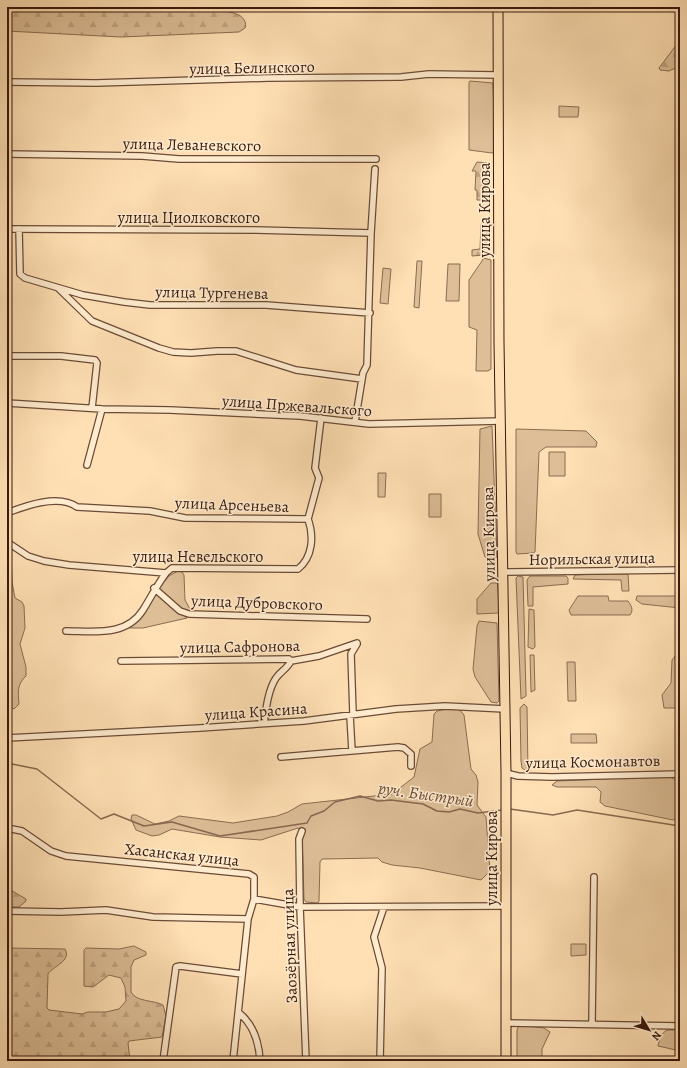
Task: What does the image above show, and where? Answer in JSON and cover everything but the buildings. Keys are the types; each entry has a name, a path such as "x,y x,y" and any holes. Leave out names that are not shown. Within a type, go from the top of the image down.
{"main road":[{"name":"улица Кирова","path":"498,7 497,75 506,773 506,1061"}],"street":[{"name":"улица Белинского","path":"7,82 96,83 401,77 429,74 497,75"},
{"name":"улица Леваневского","path":"7,154 142,156 179,159 376,159"},
{"path":"355,422 362,379 367,365 370,313 371,232 376,169"},
{"name":"улица Циолковского","path":"7,229 371,232"},
{"name":"улица Тургенева","path":"19,229 20,274 26,278 98,298 150,305 266,305 370,313"},
{"path":"56,287 92,321 159,348 173,352 191,353 217,350 236,352 296,370 362,379"},
{"path":"7,356 61,356 94,360 97,363 92,408"},
{"name":"улица Пржевальского","path":"7,403 102,409 170,410 321,418 384,424 501,421"},
{"path":"87,465 102,409"},
{"name":"улица Арсеньева","path":"7,513 24,507 67,501 77,507 150,511 184,518 308,519 319,478 315,468 321,418"},
{"name":"улица Невельского","path":"7,542 28,556 44,561 69,565 166,573 172,568 298,569 305,560 312,544 312,533 308,519"},
{"name":"Норильская улица","path":"504,572 680,570"},
{"path":"66,631 116,631 139,615 154,588 166,573"},
{"name":"улица Дубровского","path":"154,588 180,611 189,614 367,619"},
{"name":"улица Сафронова","path":"121,661 290,659 291,661 319,656 357,643 351,654 352,715"},
{"path":"264,723 266,707 277,676 287,668 291,661"},
{"name":"улица Красина","path":"7,738 264,723 445,706 505,709"},
{"path":"352,715 352,751"},
{"path":"281,757 404,748 411,754 411,766"},
{"name":"улица Космонавтов","path":"506,773 542,777 680,774"},
{"name":"Хасанская улица","path":"7,828 22,832 51,851 66,856 252,875 256,879 254,900"},
{"name":"Заозёрная улица","path":"302,831 300,839 300,907 306,1061"},
{"path":"592,1023 594,877"},
{"path":"233,1061 248,919 254,900 300,907 506,906"},
{"path":"380,1061 382,968 374,937 384,907"},
{"path":"7,911 61,912 106,910 153,917 248,919"},
{"path":"163,1061 176,967 180,966 242,974"},
{"path":"239,1013 249,1024 258,1045 260,1061"},
{"path":"506,1023 592,1023 680,1026"}],"green space":[{"path":"7,7 205,8 239,15 245,21 246,26 239,32 121,37 7,31"},
{"path":"680,40 680,66 669,71 660,70 659,68"},
{"path":"470,81 493,83 495,151 492,153 469,150"},
{"path":"559,106 579,107 578,117 559,117"},
{"path":"477,162 488,163 488,200 477,200 477,190 475,190 476,171 472,171"},
{"path":"487,223 487,242 484,242 484,255 472,256 472,250 480,249 481,224"},
{"path":"484,258 491,260 491,369 488,371 476,371 477,330 469,327 469,280"},
{"path":"417,261 422,261 419,308 414,307"},
{"path":"448,264 460,264 459,301 446,301"},
{"path":"383,268 391,269 388,304 380,303"},
{"path":"492,426 497,557 487,559 485,557 478,534 480,429"},
{"path":"516,429 586,431 597,442 596,447 546,447 539,452 535,552 533,553 517,554 516,552"},
{"path":"549,452 565,452 565,476 549,476"},
{"path":"378,473 386,473 385,497 378,497"},
{"path":"429,494 441,494 441,517 429,517"},
{"path":"7,547 11,553 12,582 15,598 22,602 24,606 25,628 20,644 26,667 26,676 21,682 18,692 19,704 14,709 7,706"},
{"path":"178,571 182,572 184,575 185,600 190,609 189,612 181,610 158,589 169,576"},
{"path":"628,574 629,591 622,591 621,580 573,579 575,575"},
{"path":"518,576 523,577 526,694 526,696 521,699 516,578"},
{"path":"530,576 566,576 568,578 568,584 533,587 533,606 528,606 527,580"},
{"path":"491,583 497,583 498,586 499,613 477,614 477,599"},
{"path":"156,593 165,602 187,618 143,628 129,628"},
{"path":"578,596 608,596 609,601 628,601 632,611 630,615 571,615 569,610"},
{"path":"637,596 680,596 680,608 642,604 636,600"},
{"path":"529,609 534,610 535,647 533,649 528,647"},
{"path":"479,621 497,623 499,701 497,703 491,702 475,677 473,669 477,626"},
{"path":"530,655 534,655 535,690 531,692"},
{"path":"675,656 677,656 680,708 664,708 662,695 671,683 672,660"},
{"path":"567,662 575,662 576,701 568,701"},
{"path":"524,704 527,707 528,770 526,771 522,768 521,761 520,708"},
{"path":"459,709 464,715 471,769 476,775 478,782 477,805 486,817 490,871 481,880 420,868 392,865 382,862 378,858 322,859 320,862 319,901 318,903 306,902 304,899 302,831 298,828 261,840 220,837 172,829 159,835 152,836 136,830 131,819 132,815 136,815 155,824 169,821 179,816 233,823 277,816 302,804 392,794 414,777 420,749 432,742 434,714 437,711"},
{"path":"571,734 596,734 597,743 571,743"},
{"path":"669,777 674,779 678,786 680,804 679,815 677,818 673,820 605,806 600,802 601,792 596,787 557,787 552,785 557,781"},
{"path":"7,888 26,899 26,901 19,907 7,907"},
{"path":"571,944 586,944 586,955 571,956"},
{"path":"134,946 146,952 146,955 134,960 131,967 131,992 137,998 163,1005 166,1016 162,1037 129,1041 130,1061 7,1061 7,948 65,949 66,957 64,960 48,974 47,1008 49,1010 82,1014 88,1012 106,1012 119,1009 126,1001 125,987 121,978 109,975 93,987 84,986 84,950 86,948 119,949"},
{"path":"519,1025 544,1028 550,1032 542,1049 542,1061 517,1061 517,1030"},
{"path":"668,1030 680,1030 680,1057 679,1051 658,1046 662,1034"}],"waterway":[{"name":"руч. Быстрый","path":"7,763 37,769 101,819 114,814 144,826 172,822 220,836 307,823 311,816 324,811 335,802 360,796 378,801 391,800 423,804 437,811 449,812 460,809 478,813 502,810"},
{"name":"руч. Быстрый","path":"510,809 553,815 577,810 680,826"}]}
